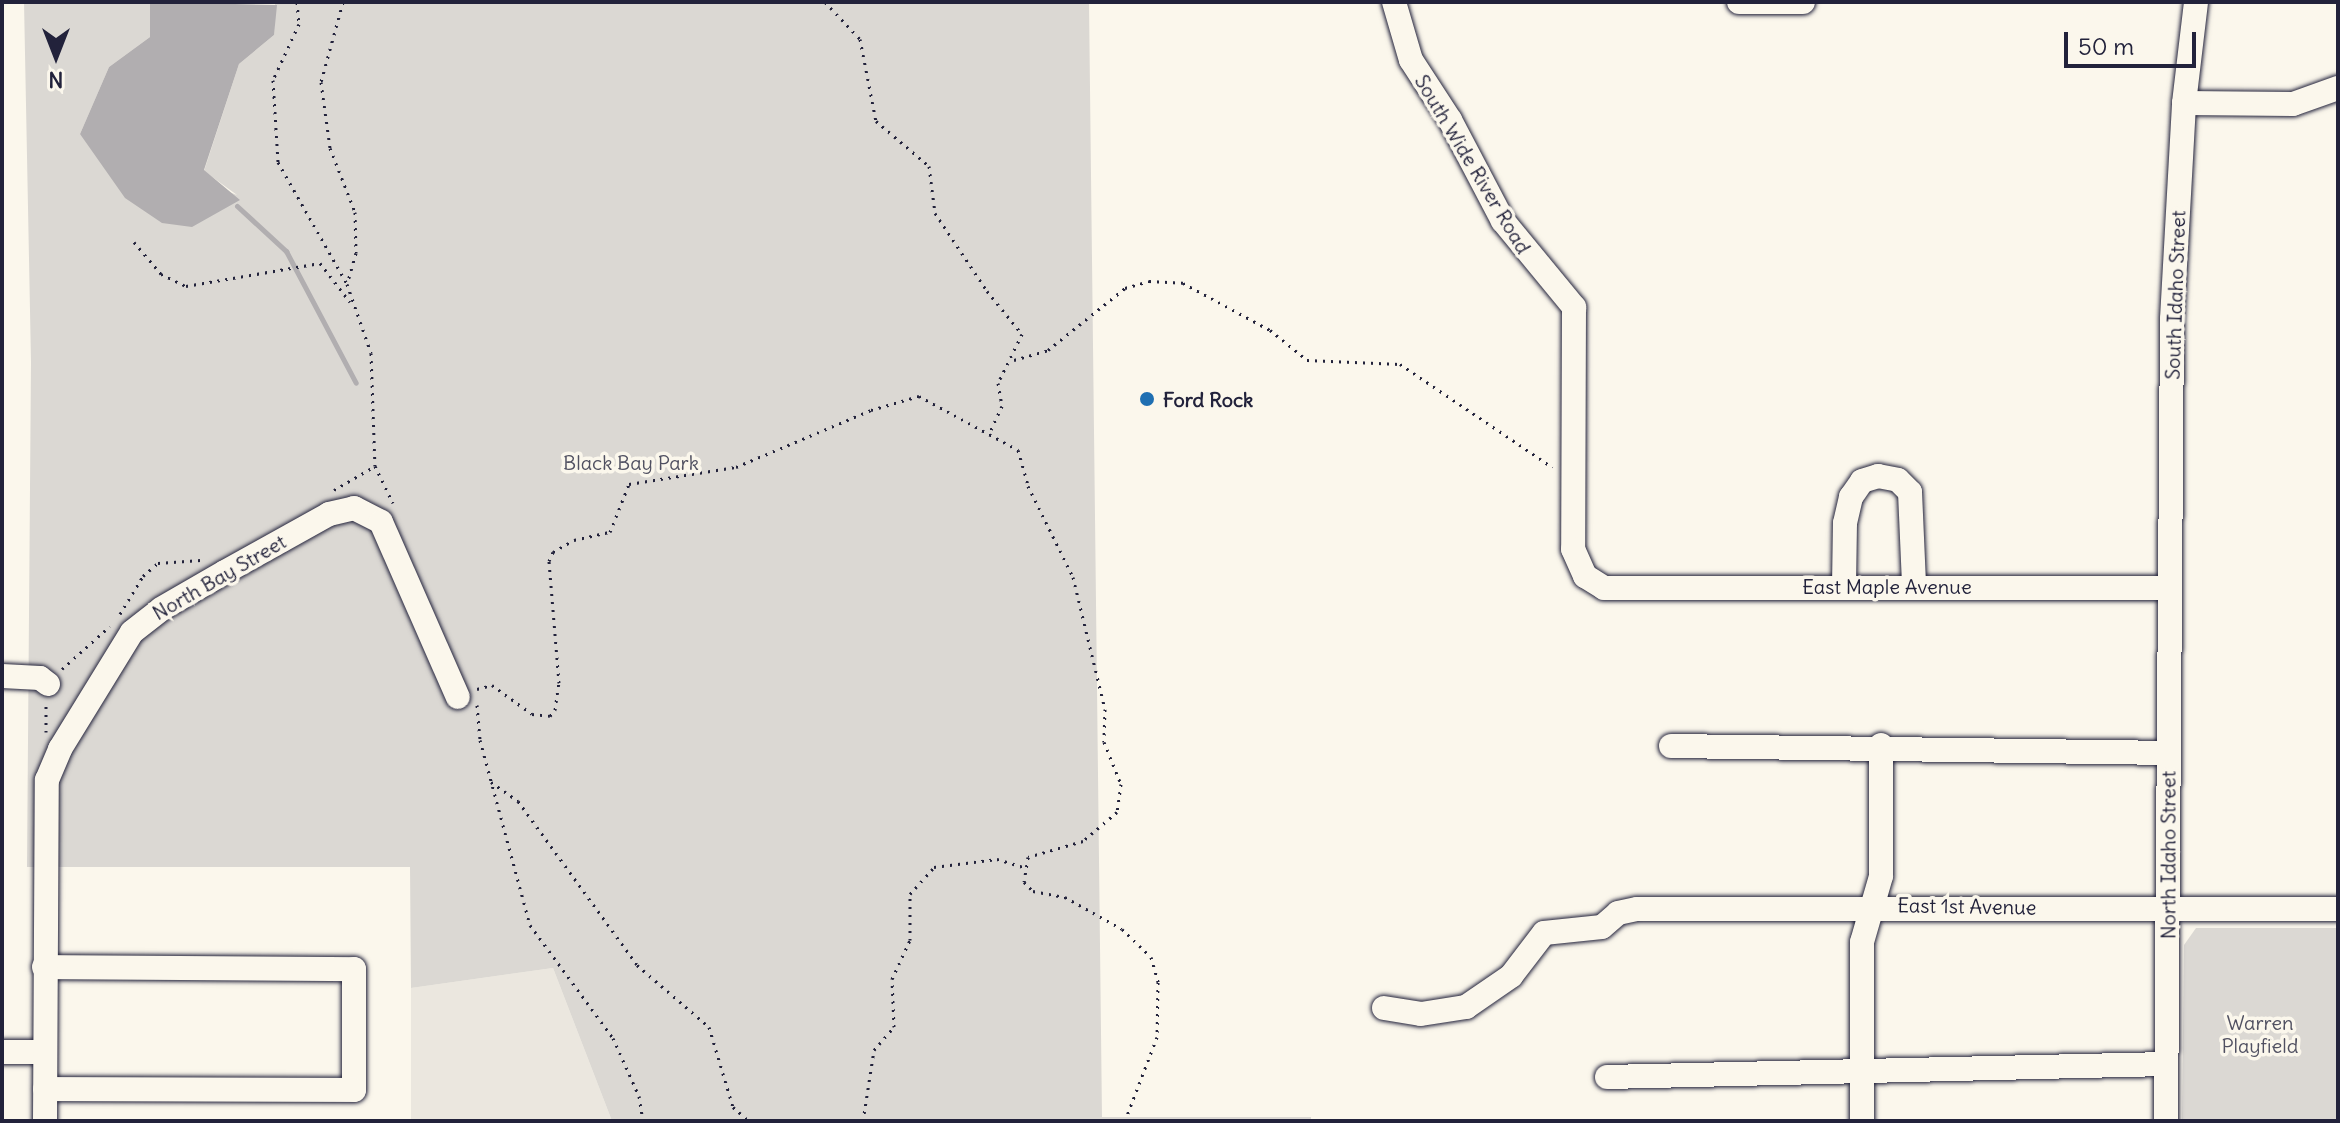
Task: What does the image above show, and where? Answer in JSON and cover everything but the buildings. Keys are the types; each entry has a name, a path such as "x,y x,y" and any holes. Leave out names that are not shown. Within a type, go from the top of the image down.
{"street":[{"name":"South Wide River Road","path":"1394,2 1411,60 1450,120 1503,221 1574,307 1573,549 1585,576 1604,588"},
{"path":"1739,2 1803,2"},
{"name":"South Idaho Street","path":"2169,588 2172,319 2184,103 2196,2"},
{"path":"2184,103 2293,104 2338,88"},
{"path":"1844,586 1845,523 1851,497 1862,481 1878,476 1898,480 1910,492 1914,585"},
{"name":"North Bay Street","path":"45,1121 47,780 60,749 132,632 161,609 335,511 364,510 381,522 469,689"},
{"name":"East Maple Avenue","path":"1604,588 1914,585 2169,588"},
{"name":"North Idaho Street","path":"2166,1121 2169,588"},
{"path":"2,676 29,676 48,684"},
{"path":"1862,1121 1862,942 1881,876 1881,745"},
{"path":"1671,746 1881,745 2168,753"},
{"name":"East 1st Avenue","path":"1384,1008 1421,1014 1466,1007 1511,976 1544,933 1602,927 1618,913 1637,909 1872,905 2338,909"},
{"path":"44,967 354,969 354,1090 45,1089"},
{"path":"2,1052 45,1052"},
{"path":"1607,1077 2166,1064"}],"path":[{"path":"297,2 299,24 273,80 278,162 347,284 375,377 375,466 395,509"},
{"path":"343,2 321,82 330,148 355,212 356,253 347,284"},
{"path":"825,2 860,39 876,121 929,166 935,213 987,291 1022,334 1014,360 998,383 1002,406 990,433"},
{"path":"134,242 161,274 186,286 204,286 251,271 284,271 310,264 323,266 350,302"},
{"path":"1014,360 1048,350 1077,322 1125,288 1149,281 1183,283 1270,330 1307,360 1400,364 1573,479"},
{"path":"643,1121 639,1096 613,1038 530,925 469,689 492,685 532,714 550,716 555,710 559,683 549,561 553,552 574,540 610,532 612,515 629,484 736,467 871,410 919,396 1018,450 1045,525 1073,577 1105,709 1104,742 1121,784 1117,812 1083,841 1028,857 1024,882 1033,891 1054,893 1122,929 1151,957 1158,982 1157,1037 1125,1121"},
{"path":"491,782 518,801 637,965 709,1027 733,1107 749,1121"},
{"path":"863,1121 874,1050 894,1027 892,979 910,940 910,894 934,867 997,859 1026,868"}],"shaded area":[{"path":"150,2 277,5 274,35 239,64 204,170 240,200 192,227 162,223 125,198 80,134 109,67 150,37"},
{"path":"553,968 612,1121 411,1121 411,988"}],"green space":[{"name":"Black Bay Park","path":"24,2 150,2 150,37 109,67 80,134 237,195 204,171 239,64 274,35 275,2 1089,2 1102,1117 1311,1117 1311,1121 612,1121 553,968 411,988 410,867 27,867 31,362"},
{"name":"Warren Playfield","path":"2196,928 2338,928 2338,1121 2182,1121 2184,945"}],"waterway":[{"path":"237,206 286,251 356,383"}],"place":[{"name":"Ford Rock","path":"1147,399"}]}
